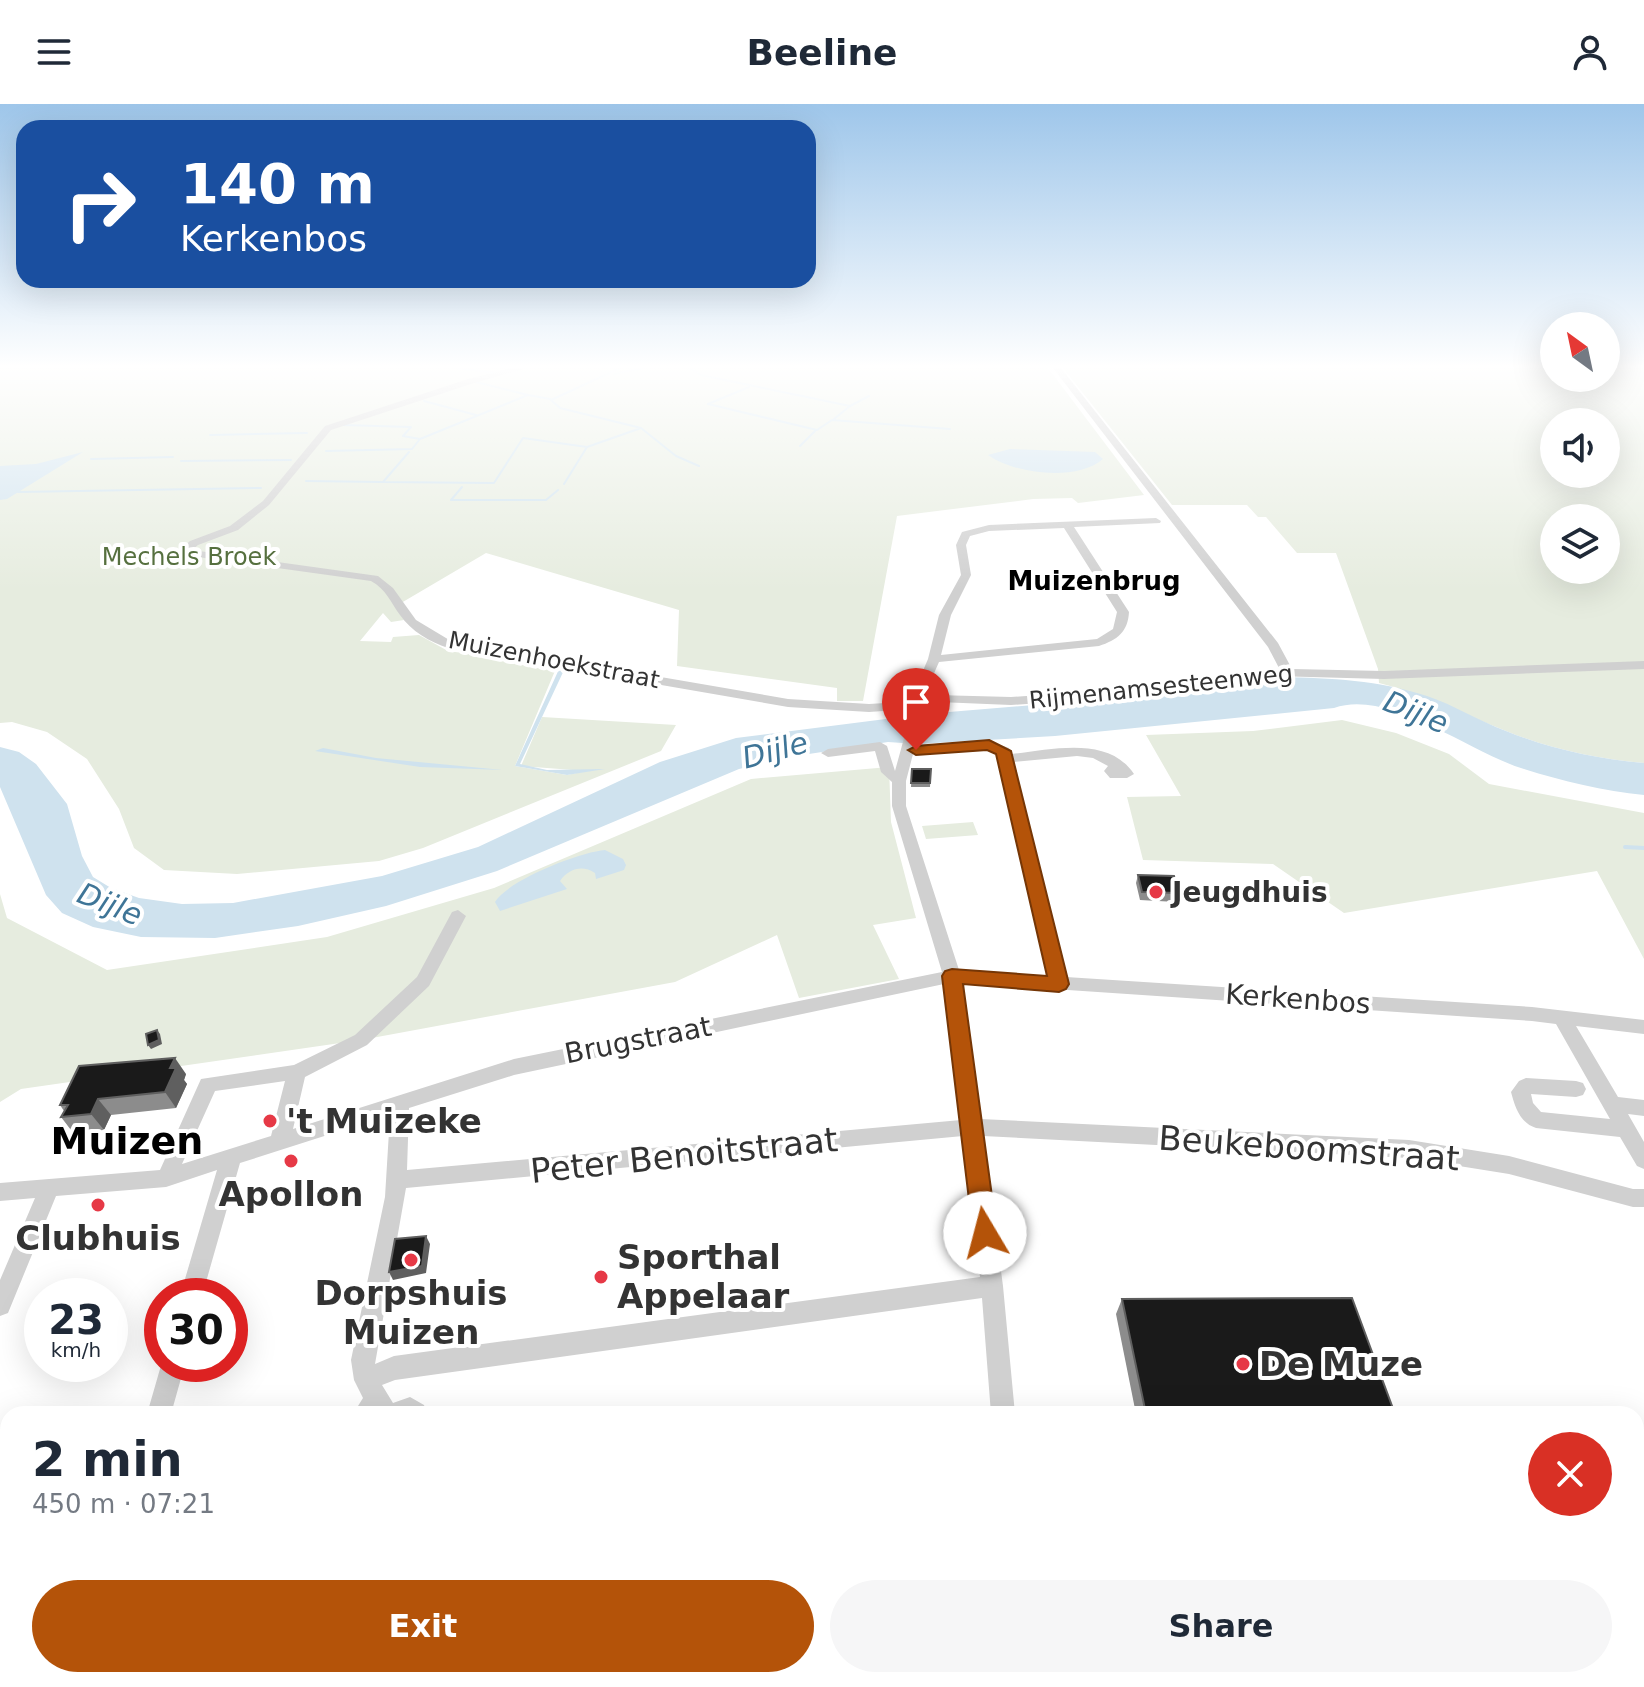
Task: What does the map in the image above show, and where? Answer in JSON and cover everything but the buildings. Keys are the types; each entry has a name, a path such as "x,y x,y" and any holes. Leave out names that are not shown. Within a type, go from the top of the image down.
{"street":[{"name":"Muizenhoekstraat","path":"317,442 266,503 234,528 194,543 183,552 384,581 407,617 426,633 448,644 788,703 869,708 923,705"},
{"path":"1115,442 1274,646 1287,672"},
{"path":"1002,1406 992,1286 952,983 899,806 899,781 923,705 922,687 934,659 945,615 966,575 961,545 966,534 989,528 1156,521"},
{"path":"934,659 1084,644 1115,636 1123,626 1123,612 1067,525"},
{"name":"Rijmenamsesteenweg","path":"923,705 1096,695 1287,672 1397,674 1644,665"},
{"path":"907,748 989,745 1000,748 1007,759 1059,984"},
{"path":"828,753 874,746 882,748 888,772 899,781"},
{"path":"1007,759 1092,752 1106,758 1134,789"},
{"path":"166,1178 208,1084 297,1072 361,1040 423,981 458,916"},
{"name":"Kerkenbos","path":"952,983 1059,984 1561,1017 1644,1027"},
{"name":"Brugstraat","path":"0,1192 166,1178 279,1144 400,1102 555,1056 880,992 952,983"},
{"path":"1561,1017 1644,1160"},
{"path":"279,1144 297,1072"},
{"path":"1576,1089 1526,1086 1521,1092 1524,1106 1536,1120 1626,1129"},
{"path":"378,1404 363,1360 397,1180 400,1102"},
{"path":"1613,1105 1644,1108"},
{"name":"Peter Benoitstraat","path":"397,1180 970,1127"},
{"name":"Beukeboomstraat","path":"970,1127 1409,1149 1509,1165 1633,1198 1644,1198"},
{"path":"196,1278 231,1158"},
{"path":"0,1305 45,1203 47,1189"},
{"path":"378,1404 394,1368 992,1286"},
{"path":"161,1406 168,1382"}],"green space":[{"name":"Mechels Broek","path":"0,442 1104,442 1144,495 1078,503 1072,498 1033,499 897,516 863,701 837,701 837,688 677,666 679,610 486,553 396,606 404,620 391,622 383,613 360,641 391,642 393,637 419,635 448,651 557,666 515,766 567,775 586,771 521,766 542,717 676,725 661,751 423,848 379,861 237,874 164,870 134,848 119,809 87,759 47,732 12,722 0,723"},
{"path":"1122,442 1540,442 1540,488 1620,488 1620,442 1644,442 1644,763 1591,756 1540,743 1379,683 1378,669 1336,553 1297,553 1266,517 1258,517 1247,505 1172,505"},
{"path":"1342,720 1396,733 1449,754 1489,784 1644,813 1644,959 1597,871 1344,913 1273,864 1143,860 1127,797 1181,796 1146,735 1253,731"},
{"path":"889,767 891,822 916,918 873,925 899,979 799,998 777,935 675,982 361,1040 21,1089 0,1102 0,894 7,918 107,970 327,937 494,888 751,779"},
{"path":"973,822 978,835 926,839 922,826"}],"water":[{"path":"1010,449 1095,452 1103,459 1077,471 1046,473 1014,467 988,455"},
{"path":"83,452 7,499 0,500 0,466 36,464"},
{"path":"560,667 565,668 520,764 547,770 605,769 567,775 515,766"},
{"name":"Dijle","path":"1281,677 1391,686 1437,700 1540,743 1591,756 1644,763 1644,795 1583,785 1524,769 1404,714 1356,704 1055,736 917,744 888,742 789,757 739,769 497,871 386,906 298,926 215,938 141,937 93,927 62,913 46,895 0,787 0,747 19,752 36,764 67,804 82,856 93,877 111,888 139,898 182,904 233,903 382,876 478,847 660,762 736,738 925,714 1118,698"},
{"path":"323,748 376,758 503,770 420,767 315,751"},
{"path":"605,850 623,859 626,865 624,870 596,879 595,873 576,869 560,881 567,889 500,911 495,902 529,876 579,856"}],"waterway":[{"path":"326,451 412,449 418,442"},
{"path":"383,482 494,483 521,442"},
{"path":"551,442 587,447"},
{"path":"587,447 602,442"},
{"path":"658,442 676,456 699,466"},
{"path":"800,446 804,442"},
{"path":"564,484 587,447"},
{"path":"383,482 409,452"},
{"path":"91,459 173,457"},
{"path":"181,461 291,460"},
{"path":"306,481 383,482"},
{"path":"462,487 451,500 546,500 558,490"},
{"path":"18,492 261,488"},
{"path":"1625,847 1644,848"}],"place":[{"name":"Jeugdhuis","path":"1156,892"},
{"name":"'t Muizeke","path":"270,1121"},
{"name":"Apollon","path":"291,1161"},
{"name":"Clubhuis","path":"98,1205"},
{"name":"Dorpshuis Muizen","path":"411,1260"},
{"name":"Sporthal Appelaar","path":"601,1277"},
{"name":"De Muze","path":"1243,1364"}],"district":[{"name":"Muizenbrug","path":"1094,581"},
{"name":"Muizen","path":"127,1141"}],"route":[{"path":"916,750 989,745 1004,751 1059,984 952,976 985,1233"}]}
